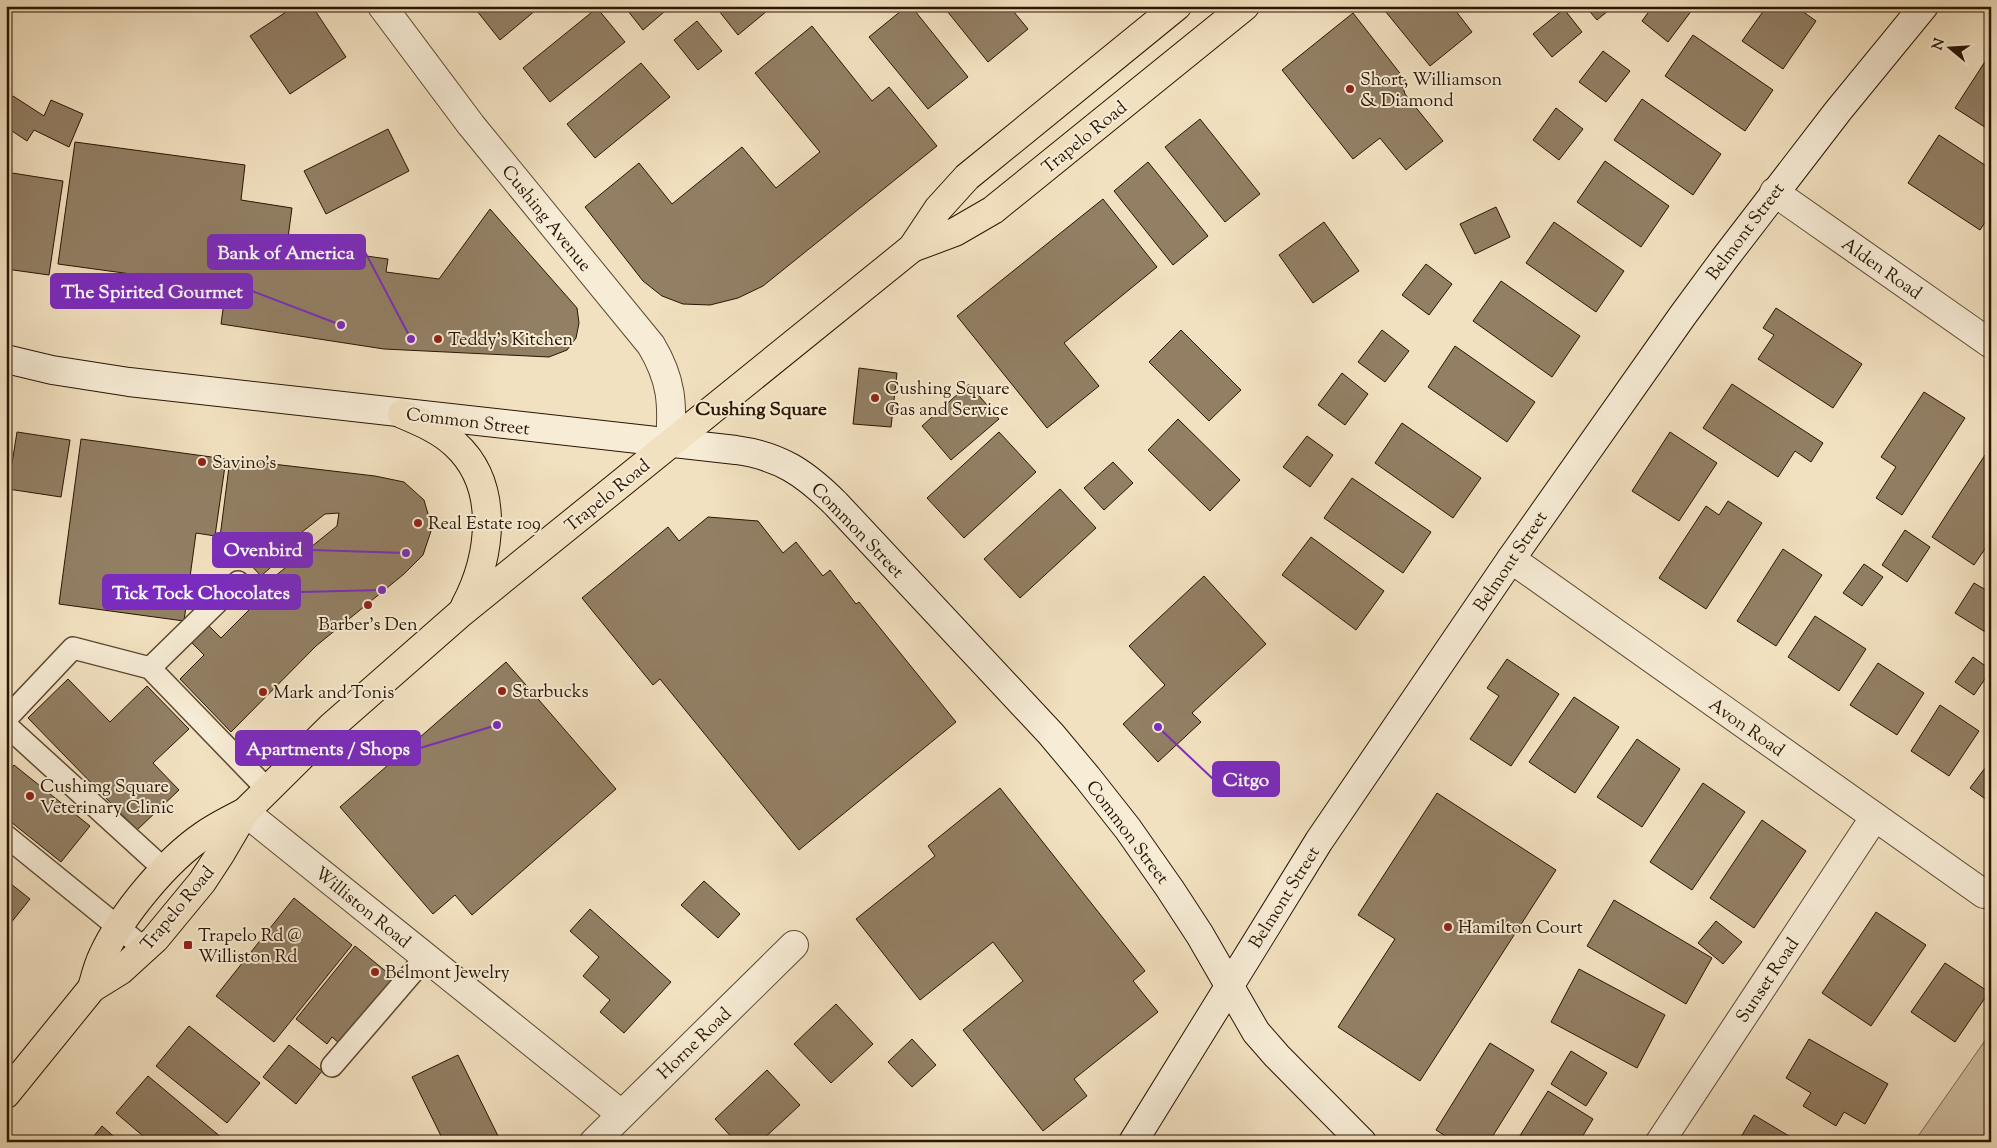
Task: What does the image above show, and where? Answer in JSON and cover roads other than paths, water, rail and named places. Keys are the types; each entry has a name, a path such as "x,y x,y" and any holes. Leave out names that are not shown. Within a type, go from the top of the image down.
{"main road":[{"name":"Cushing Avenue","path":"382,6 471,125 650,345 668,380 671,398 670,444"},
{"name":"Trapelo Road","path":"6,1094 92,988 121,970 145,949 191,897 221,853 245,812 332,726 462,612 912,248 938,209 967,177 1178,6"},
{"name":"Trapelo Road","path":"912,248 955,232 993,210 1245,6"},
{"name":"Belmont Street","path":"1133,1142 1319,841 1511,559 1682,314 1774,192 1855,89 1924,6"},
{"name":"Alden Road","path":"1774,192 1991,344"},
{"name":"Common Street","path":"6,359 61,371 129,382 748,452 774,459 796,470 824,492 1051,734 1087,776 1128,829 1170,889 1200,935 1252,1026 1266,1045 1362,1142"},
{"path":"402,414 423,422 456,444 469,459 478,474 484,492 487,509 485,550 481,571 462,612"},
{"name":"Avon Road","path":"1511,559 1874,818 1984,894"},
{"name":"Trapelo Road","path":"92,988 102,956 118,927 165,870 189,846 204,835 245,812"},
{"name":"Williston Road","path":"245,812 621,1114"},
{"name":"Sunset Road","path":"1660,1142 1874,818"},
{"name":"Horne Road","path":"594,1142 794,945"}],"lane":[{"path":"150,668 238,582"},
{"path":"6,718 73,648 150,668 267,789"},
{"path":"6,725 165,870"},
{"path":"6,836 145,949"},
{"path":"332,1066 425,958"}],"place":[{"name":"Short, Williamson & Diamond","path":"1350,89"},
{"name":"The Spirited Gourmet","path":"341,325"},
{"name":"Bank of America","path":"411,339"},
{"name":"Teddy's Kitchen","path":"438,339"},
{"name":"Cushing Square Gas and Service","path":"875,398"},
{"name":"Savino's","path":"202,462"},
{"name":"Real Estate 109","path":"418,523"},
{"name":"Ovenbird","path":"406,553"},
{"name":"Tick Tock Chocolates","path":"382,590"},
{"name":"Barber's Den","path":"368,605"},
{"name":"Starbucks","path":"502,691"},
{"name":"Mark and Tonis","path":"263,692"},
{"name":"Apartments / Shops","path":"497,725"},
{"name":"Citgo","path":"1158,727"},
{"name":"Cushimg Square Veterinary Clinic","path":"30,796"},
{"name":"Hamilton Court","path":"1448,927"},
{"name":"Trapelo Rd @ Williston Rd","path":"188,945"},
{"name":"Belmont Jewelry","path":"375,972"}],"district":[{"name":"Cushing Square","path":"761,408"}]}
